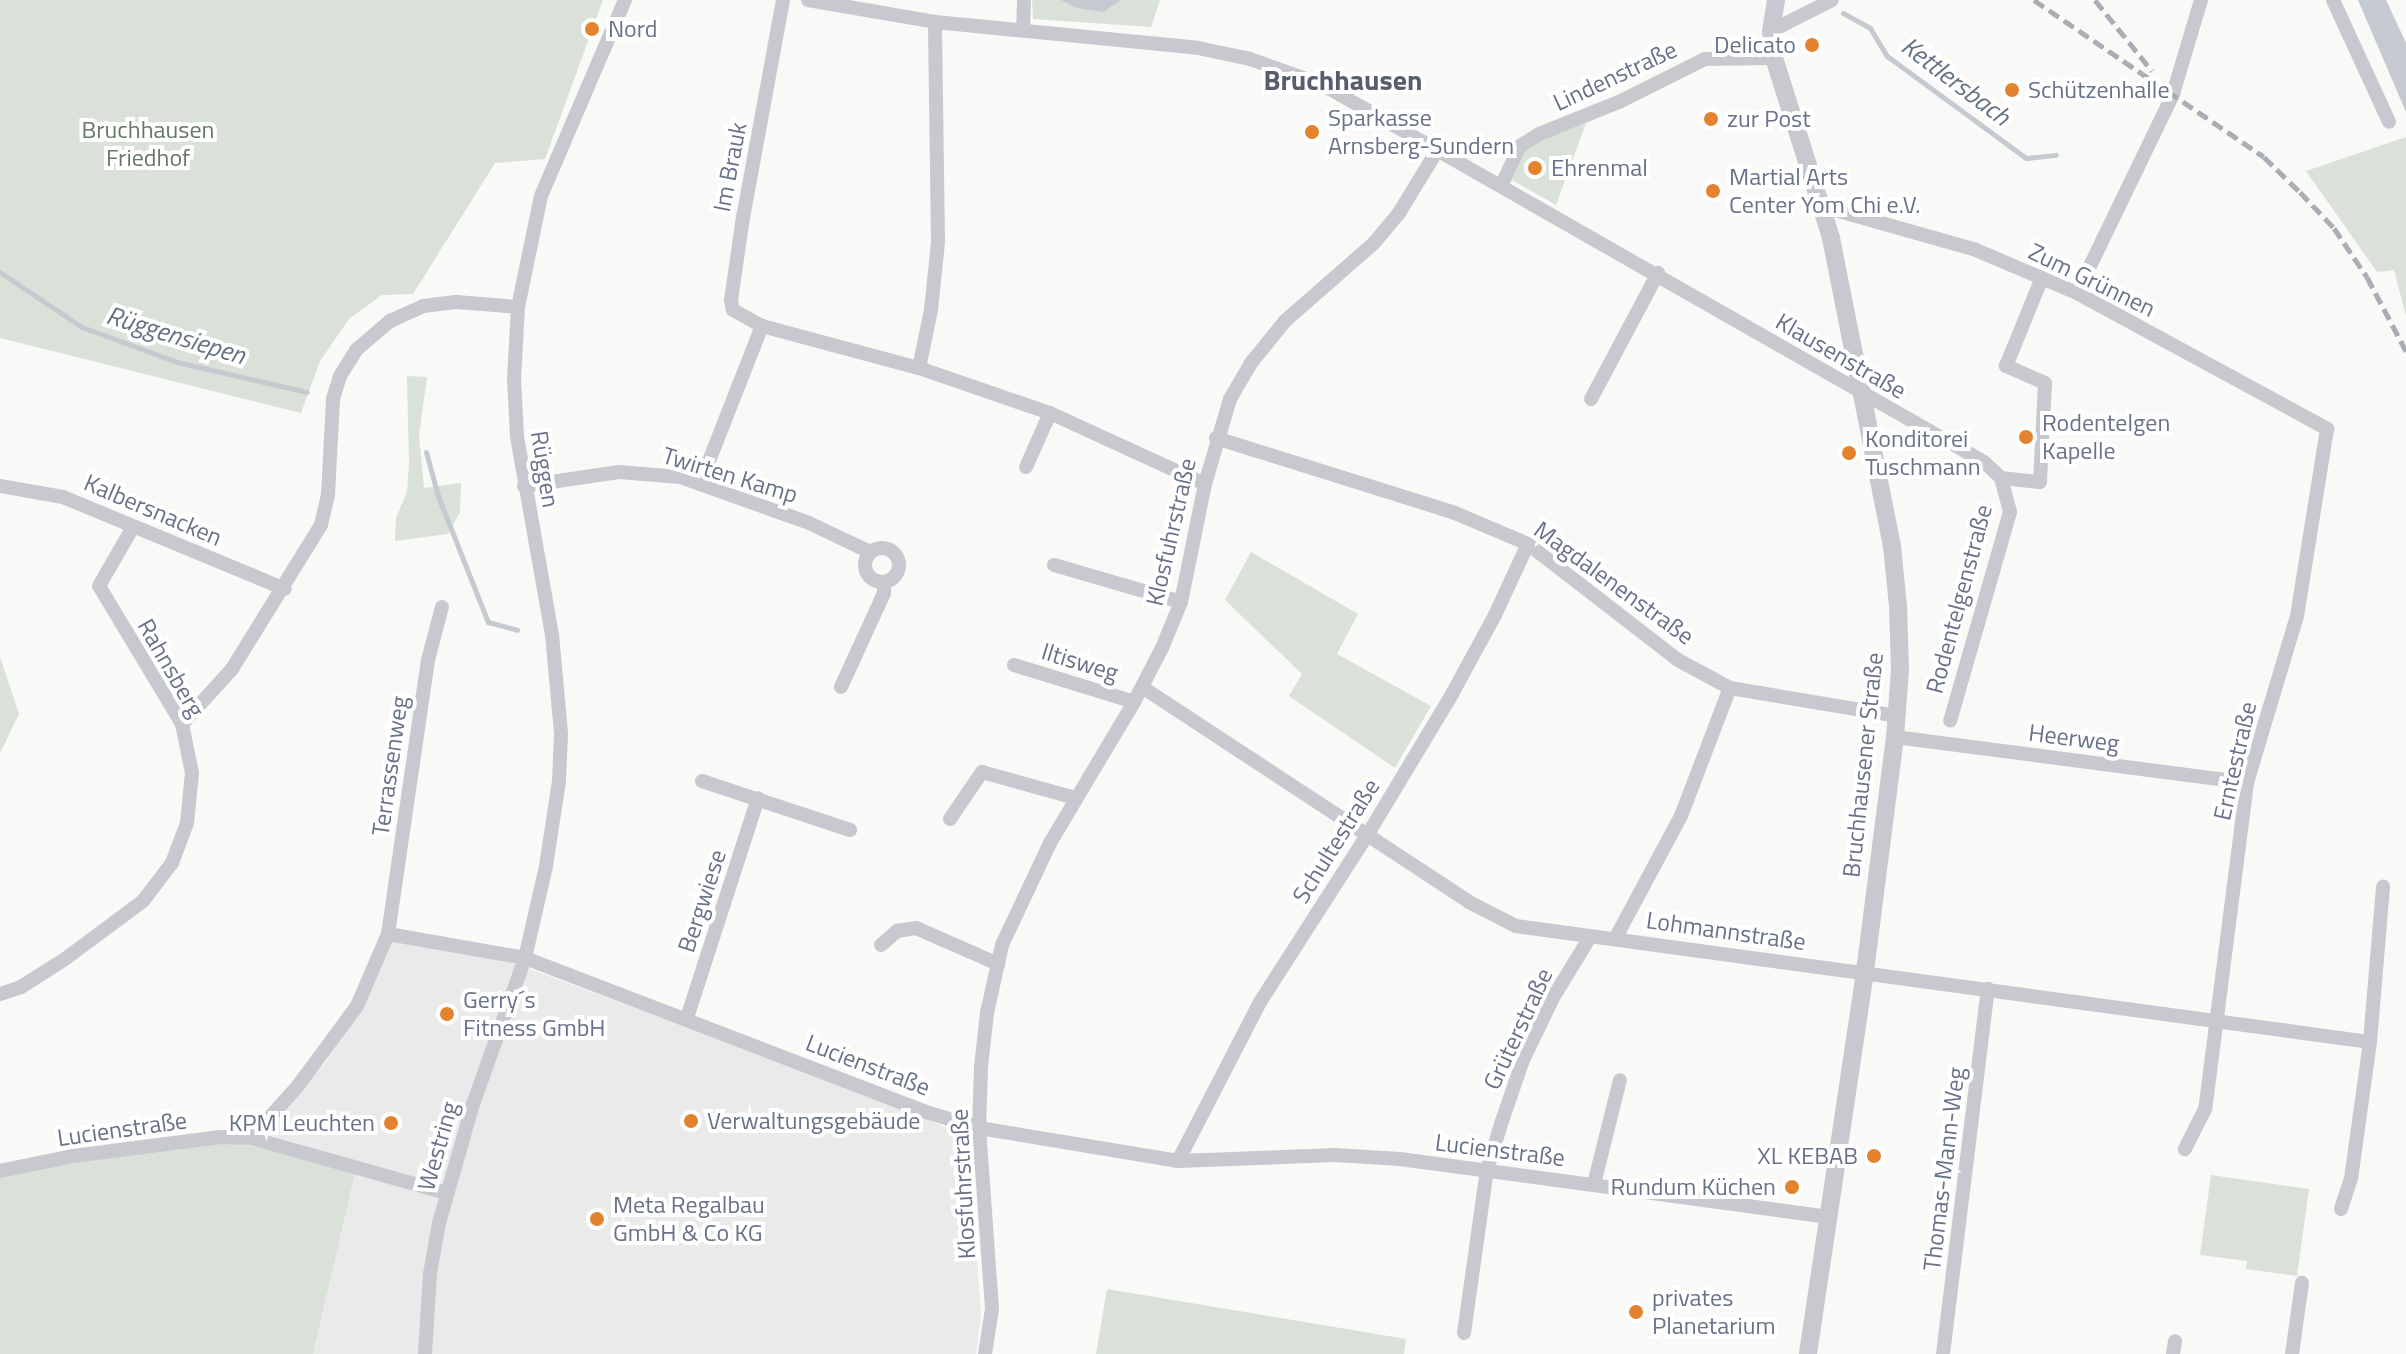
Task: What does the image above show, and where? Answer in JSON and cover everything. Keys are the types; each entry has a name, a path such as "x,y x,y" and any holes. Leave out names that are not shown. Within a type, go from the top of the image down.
{"street":[{"name":"Rüggen","path":"525,958 553,830 561,733 552,635 524,486 514,379 518,307 541,196 625,0"},
{"name":"Im Brauk","path":"783,0 731,300 739,317 919,368 1050,413 1205,484"},
{"path":"808,0 935,22 1198,48 1250,59 1323,85 1438,149"},
{"path":"1023,30 1024,0"},
{"name":"Bruchhausener Straße","path":"1776,0 1771,31 1774,58 1821,206 1864,394 1892,546 1898,606 1895,737 1865,972 1808,1354"},
{"path":"1771,31 1832,0"},
{"path":"2077,293 2173,94 2201,0"},
{"path":"2333,0 2389,122"},
{"path":"919,368 931,310 938,242 935,22"},
{"name":"Lindenstraße","path":"1502,184 1520,146 1539,134 1621,101 1705,59 1774,58"},
{"name":"Klausenstraße","path":"1438,149 1984,462 2001,478"},
{"name":"Klosfuhrstraße","path":"985,1354 992,1309 979,1128 981,1067 998,964 1024,893 1134,702 1181,602 1216,438 1230,399 1268,340 1374,243 1399,213 1438,149"},
{"name":"Zum Grünnen","path":"1821,206 1976,250 2077,293 2327,429"},
{"path":"1591,399 1658,273"},
{"name":"Rodentelgenstraße","path":"1950,721 2010,512 2001,478 2040,482 2045,383 2006,366 2042,278"},
{"path":"182,724 232,669 315,538 326,510 333,399 340,376 356,350 390,321 423,306 456,302 518,307"},
{"path":"700,484 762,326"},
{"path":"1026,467 1050,413"},
{"name":"Erntestraße","path":"2185,1149 2205,1109 2247,783 2297,616 2327,429"},
{"name":"Magdalenenstraße","path":"1216,438 1455,513 1528,544 1678,660 1730,688 1897,716"},
{"name":"Twirten Kamp","path":"524,486 619,472 663,474 809,523 870,552"},
{"name":"Kalbersnacken","path":"0,486 53,493 285,589"},
{"name":"Rahnsberg","path":"0,994 45,973 108,930 143,901 164,875 183,838 190,808 191,757 182,724 99,586 133,527"},
{"name":"Schultestraße","path":"1178,1161 1260,1002 1368,834 1452,694 1495,615 1528,544"},
{"path":"886,547 899,559 898,571 884,582 872,579 865,569 870,552 886,547"},
{"path":"1054,565 1181,602"},
{"path":"841,687 884,593 884,582"},
{"name":"Terrassenweg","path":"388,934 428,660 442,607"},
{"name":"Iltisweg","path":"1014,665 1134,702"},
{"name":"Lohmannstraße","path":"1142,687 1492,917 1516,926 2370,1042"},
{"path":"1615,939 1681,816 1730,688"},
{"name":"Heerweg","path":"1895,737 2247,783"},
{"path":"950,819 982,772 1076,798"},
{"path":"702,781 850,830"},
{"name":"Bergwiese","path":"687,1018 758,798"},
{"path":"2341,1209 2351,1179 2370,1042 2383,887"},
{"path":"881,945 897,931 916,928 998,964"},
{"path":"251,1138 297,1087 357,1006 388,934"},
{"name":"Lucienstraße","path":"388,934 525,958 926,1112 979,1128 1178,1161 1335,1155 1487,1170 1829,1217"},
{"name":"Grüterstraße","path":"1464,1333 1487,1170 1523,1060 1554,996 1590,937"},
{"name":"Westring","path":"425,1354 430,1274 447,1193 481,1080 525,958"},
{"name":"Thomas-Mann-Weg","path":"1943,1354 1988,989"},
{"name":"Lucienstraße","path":"1594,1184 1620,1080"},
{"name":"Lucienstraße","path":"0,1171 73,1156 221,1137 251,1138 447,1193"},
{"path":"2292,1354 2302,1283"}],"shaded area":[{"path":"1061,0 1121,0 1103,12 1077,8"},
{"path":"2358,0 2386,0 2406,43 2406,112"},
{"path":"391,941 508,961 875,1097 963,1135 970,1159 981,1315 976,1354 313,1354 357,1161 263,1133 326,1062 361,1007"}],"green space":[{"name":"Bruchhausen Friedhof","path":"0,0 603,0 545,159 495,163 413,294 382,295 349,319 320,361 301,413 0,338"},
{"path":"1032,0 1160,0 1151,27 1033,19"},
{"path":"1586,123 1556,205 1512,180 1528,145 1536,138"},
{"path":"2406,137 2406,316 2394,270 2377,272 2306,171"},
{"path":"407,376 427,377 419,436 424,488 461,483 460,512 448,534 395,541 396,518 407,492"},
{"path":"1251,552 1358,614 1337,654 1431,706 1395,768 1289,696 1302,674 1225,600"},
{"path":"0,657 19,714 0,753"},
{"path":"223,1141 268,1149 355,1173 313,1354 0,1354 0,1177 114,1155"},
{"path":"2211,1175 2309,1189 2297,1276 2246,1269 2247,1261 2200,1255"},
{"path":"1107,1289 1406,1339 1404,1354 1096,1354"}],"waterway":[{"name":"Kettlersbach","path":"1843,13 1870,28 1887,56 2026,158 2056,155"},
{"name":"Rüggensiepen","path":"0,272 82,327 177,362 307,392"},
{"path":"426,452 438,496 488,622 517,630"}],"railway":[{"path":"2034,0 2264,157 2334,228 2367,277 2406,351"},
{"path":"2095,0 2152,71"}],"place":[{"name":"Nord","path":"592,29"},
{"name":"Delicato","path":"1812,45"},
{"name":"Schützenhalle","path":"2012,90"},
{"name":"zur Post","path":"1711,119"},
{"name":"Sparkasse Arnsberg-Sundern","path":"1312,132"},
{"name":"Ehrenmal","path":"1535,168"},
{"name":"Martial Arts Center Yom Chi e.V.","path":"1713,191"},
{"name":"Rodentelgen Kapelle","path":"2026,437"},
{"name":"Konditorei Tuschmann","path":"1849,453"},
{"name":"Gerry´s Fitness GmbH","path":"447,1014"},
{"name":"Verwaltungsgebäude","path":"691,1121"},
{"name":"KPM Leuchten","path":"391,1123"},
{"name":"XL KEBAB","path":"1874,1156"},
{"name":"Rundum Küchen","path":"1792,1187"},
{"name":"Meta Regalbau GmbH & Co KG","path":"597,1219"},
{"name":"privates Planetarium","path":"1636,1312"}],"district":[{"name":"Bruchhausen","path":"1343,80"}]}
